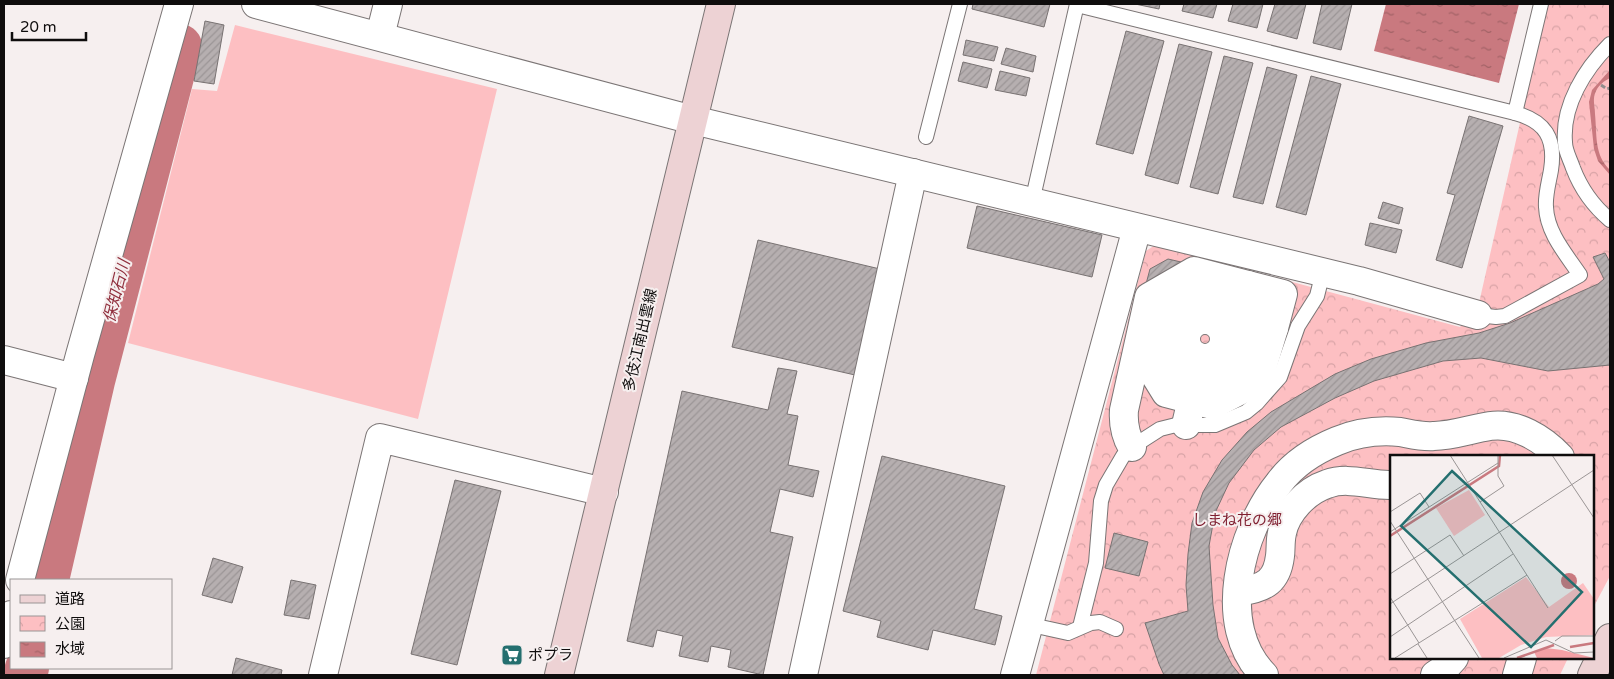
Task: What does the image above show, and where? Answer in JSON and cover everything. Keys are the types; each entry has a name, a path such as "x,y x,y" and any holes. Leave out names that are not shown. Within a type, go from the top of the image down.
{"main road":[{"name":"多伎江南出雲線","path":"559,675 721,4"},
{"path":"1592,675 1610,638"}],"street":[{"path":"20,579 74,378 180,4"},
{"path":"256,4 693,120 1323,272 1478,315"},
{"path":"380,36 388,4"},
{"path":"803,675 913,173"},
{"path":"1014,675 1137,228"},
{"path":"1246,412 1196,346 1149,297 1140,351 1196,346 1261,307"},
{"path":"1196,346 1212,404 1258,381 1261,307"},
{"path":"1132,447 1123,421 1196,346 1261,307"},
{"path":"1145,325 1196,346 1288,360"},
{"path":"1166,393 1196,346"},
{"path":"4,360 74,378"},
{"path":"1264,675 1256,668 1246,648 1240,626 1237,609 1242,559 1258,514 1279,483 1299,463 1336,441 1357,434 1399,432 1434,436 1492,426 1511,427 1532,435 1550,446 1559,455"},
{"path":"323,675 380,438 604,492"},
{"path":"1242,591 1257,589 1274,576 1280,557 1282,533 1287,519 1293,509 1313,491 1327,484 1341,481 1358,480 1390,485"},
{"path":"4,644 10,619"},
{"path":"1435,675 1453,659"},
{"path":"1517,675 1522,659"}],"lane":[{"path":"926,137 960,4"},
{"path":"1032,202 1077,4 1514,113 1537,121 1548,137 1558,145 1588,198 1610,220"},
{"path":"1514,113 1541,4"},
{"path":"1478,315 1506,316 1580,275 1551,231 1546,207 1551,170 1569,106 1592,65 1610,44"},
{"path":"1196,346 1215,425 1246,412 1258,403 1280,377 1288,360 1298,326 1317,296 1323,272"},
{"path":"1080,627 1096,563 1101,501 1106,486 1114,469 1132,447 1160,429 1176,425 1196,346"},
{"path":"1027,624 1068,633 1091,623 1100,622 1116,629"}],"green space":[{"name":"しまね花の郷","path":"1547,4 1610,4 1610,576 1594,606 1594,455 1390,455 1390,659 1568,659 1560,675 1036,675 1146,251 1155,245 1460,327 1479,303"},
{"path":"235,25 497,89 418,419 128,343 192,89 217,91"}],"water":[{"path":"1386,4 1519,4 1499,83 1374,51"},
{"path":"1610,70 1610,78 1599,87 1594,100 1596,137 1601,158 1610,170 1610,175 1598,161 1594,149 1589,102 1592,90"}],"building":[{"path":"973,4 1050,4 1044,27 972,9"},
{"path":"1135,4 1160,4 1159,9"},
{"path":"1184,4 1217,4 1213,18 1182,11"},
{"path":"1233,4 1263,4 1257,28 1228,21"},
{"path":"1275,4 1306,4 1297,39 1267,31"},
{"path":"1322,4 1352,4 1341,50 1313,43"},
{"path":"205,21 224,25 214,84 194,81"},
{"path":"1126,31 1164,41 1133,154 1096,144"},
{"path":"966,40 998,47 994,61 963,55"},
{"path":"1179,44 1212,52 1178,184 1145,175"},
{"path":"1006,48 1036,56 1033,72 1001,64"},
{"path":"1224,56 1253,63 1218,194 1190,187"},
{"path":"963,62 992,69 987,88 958,81"},
{"path":"1267,67 1297,75 1263,204 1233,197"},
{"path":"1000,71 1030,78 1026,96 995,90"},
{"path":"1311,76 1341,84 1306,215 1276,207"},
{"path":"1469,116 1503,126 1462,268 1436,260 1455,195 1447,193"},
{"path":"1383,202 1403,208 1399,224 1378,218"},
{"path":"977,206 1102,235 1092,277 967,248"},
{"path":"1370,223 1402,230 1396,253 1365,245"},
{"path":"758,240 880,269 855,375 732,347"},
{"path":"1605,253 1610,262 1610,365 1548,371 1481,358 1443,361 1374,381 1335,398 1281,427 1254,450 1229,483 1215,513 1209,546 1213,605 1218,638 1232,665 1240,675 1164,675 1145,623 1188,611 1186,585 1192,523 1203,492 1222,460 1247,432 1271,412 1335,374 1371,359 1426,343 1479,333 1510,323 1598,284 1604,279 1593,257"},
{"path":"1168,259 1181,262 1178,273 1169,270 1146,284 1150,269"},
{"path":"778,368 797,371 787,414 798,416 788,465 819,471 813,497 780,489 770,532 793,537 763,675 728,667 731,650 711,646 708,662 679,656 683,636 657,630 653,647 627,641 682,391 768,410"},
{"path":"882,456 1005,486 974,609 1002,616 995,645 933,630 928,650 877,637 881,621 843,611"},
{"path":"455,480 501,491 457,665 411,654"},
{"path":"1114,533 1148,542 1139,576 1105,568"},
{"path":"213,558 243,567 232,603 202,595"},
{"path":"291,580 316,585 309,619 284,615"},
{"path":"236,658 282,670 281,675 232,675"}],"waterway":[{"name":"保知石川","path":"47,579 93,381 180,46"},
{"name":"保知石川","path":"25,675 27,669"}],"place":[{"name":"ポプラ","path":"512,655"}]}
